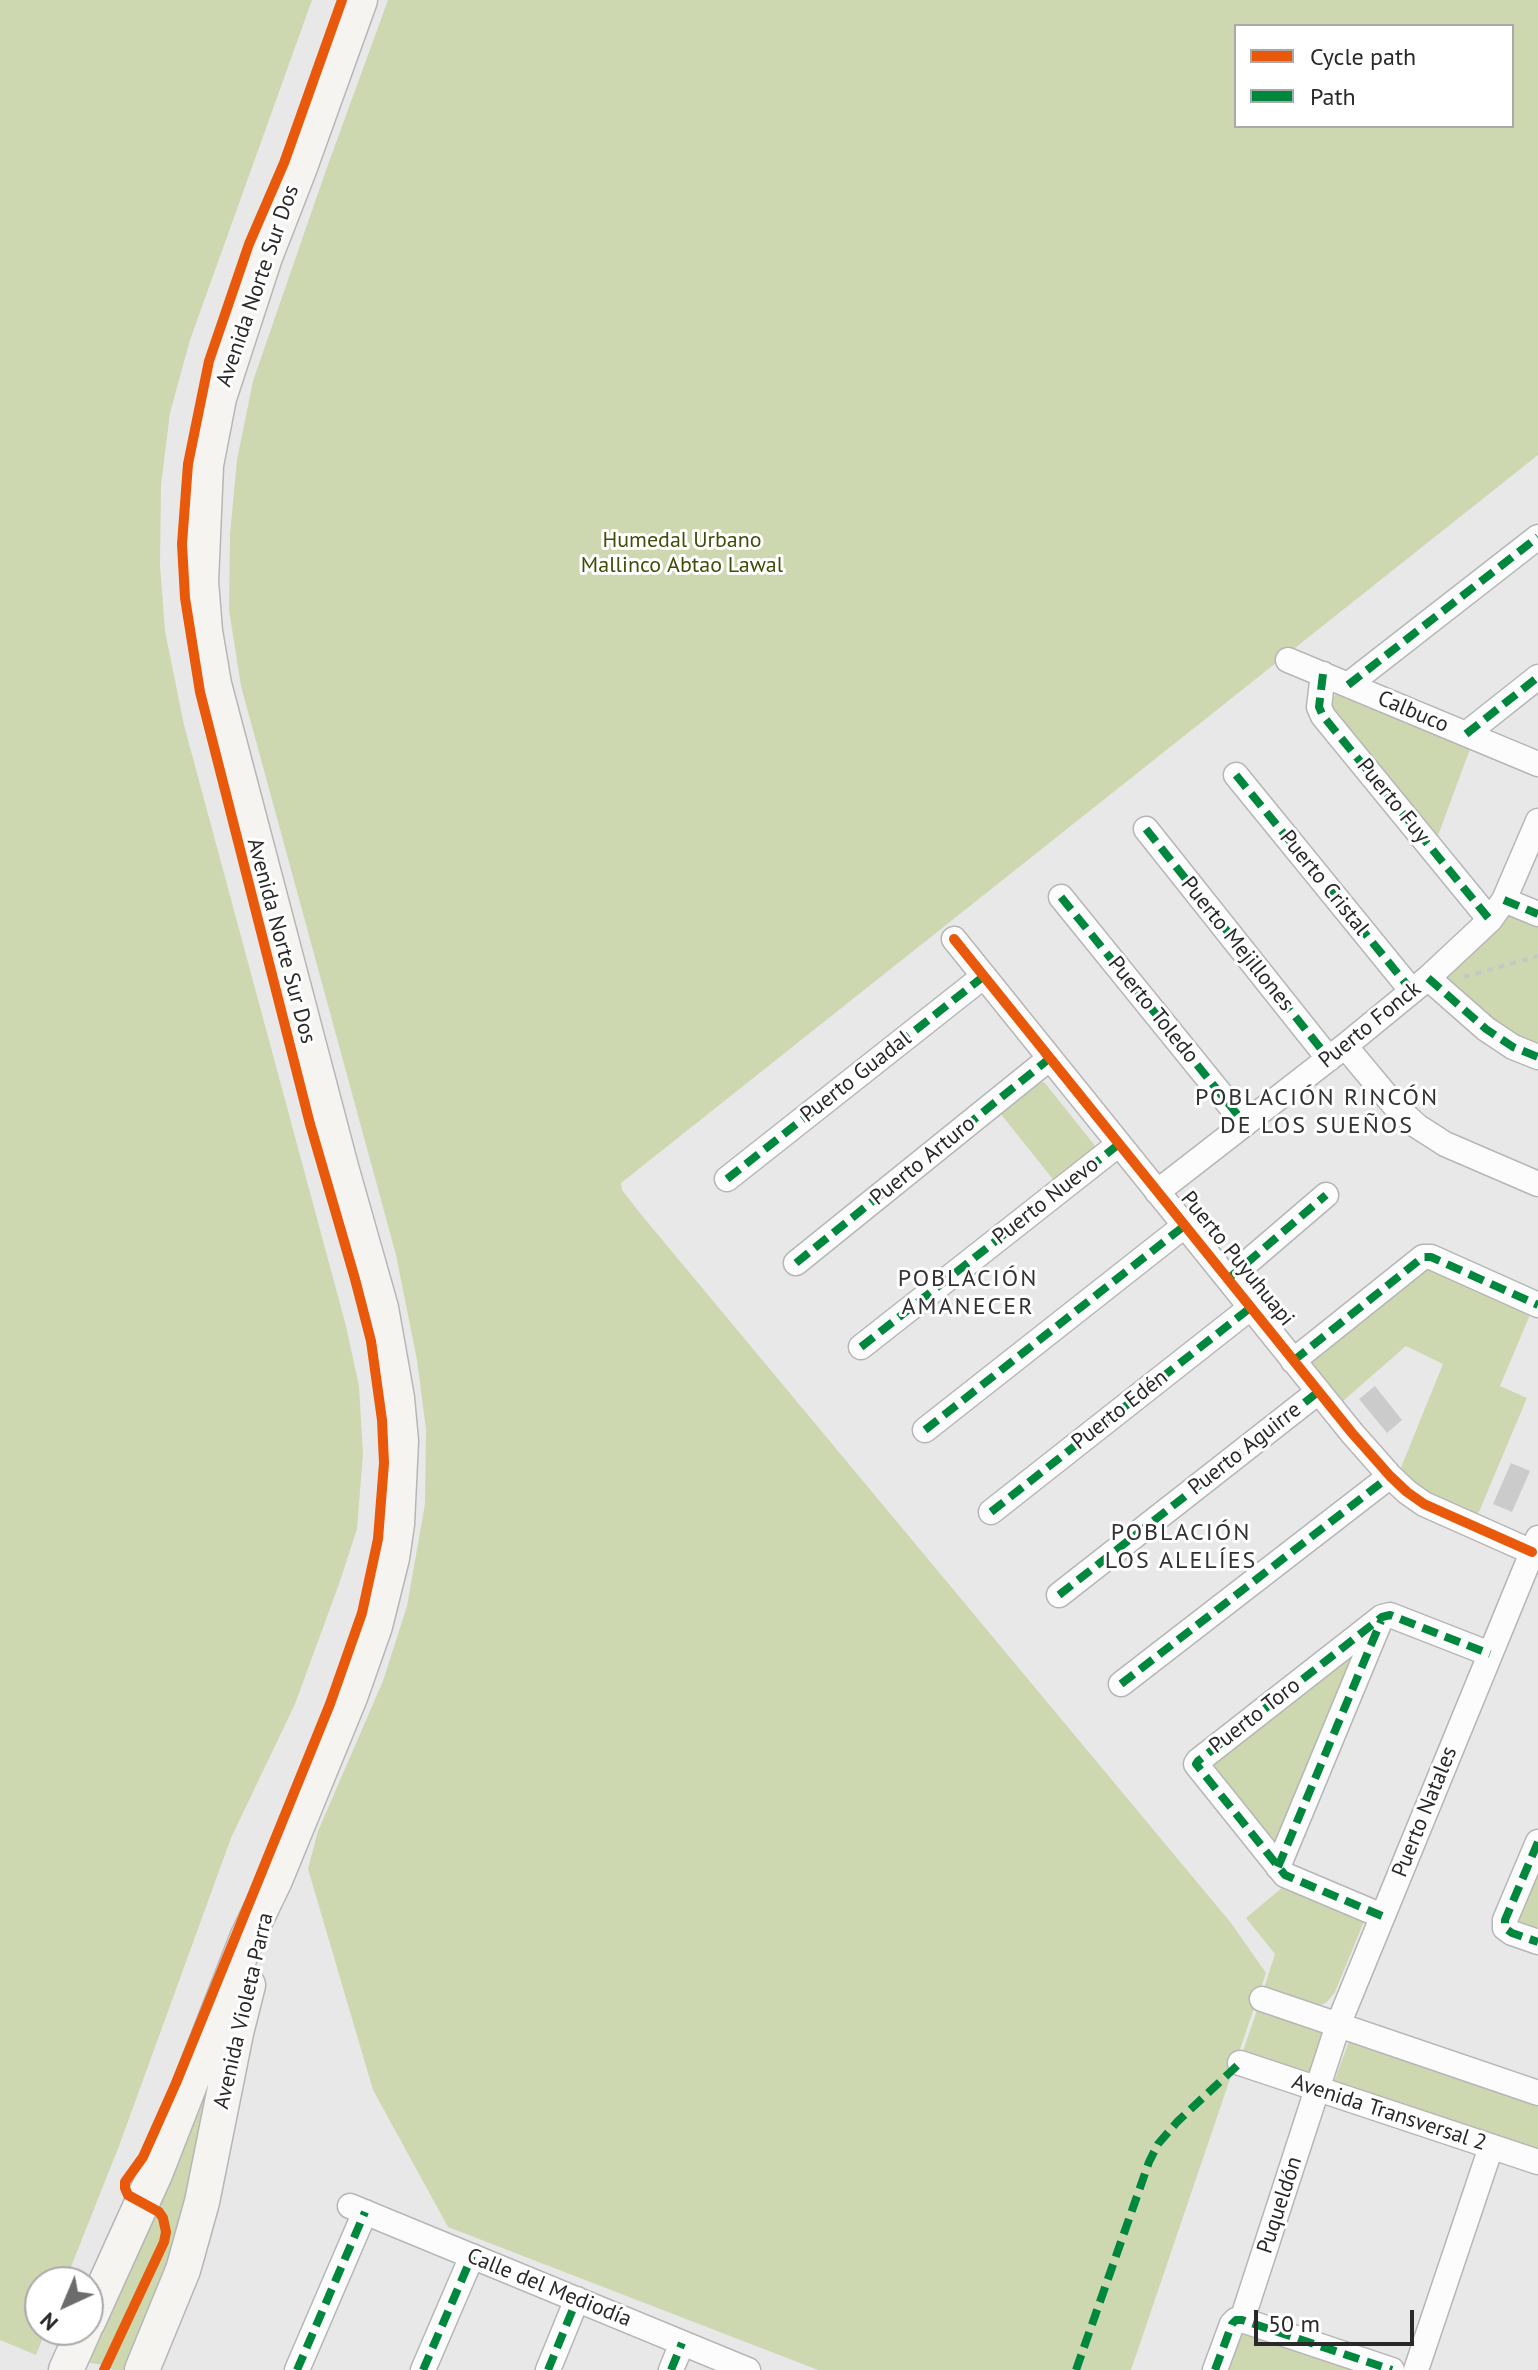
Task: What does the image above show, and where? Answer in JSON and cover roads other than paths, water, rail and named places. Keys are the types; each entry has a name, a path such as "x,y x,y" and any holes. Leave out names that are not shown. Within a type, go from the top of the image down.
{"main road":[{"name":"Avenida Norte Sur Dos","path":"275,1880 350,1697 375,1626 397,1524 401,1441 381,1308 214,684 201,582 203,499 212,429 232,355 360,0"},
{"name":"Avenida Violeta Parra","path":"104,2287 155,2174 243,1948 275,1880"},
{"name":"Avenida Violeta Parra","path":"142,2370 183,2270 202,2202 236,2033 275,1880"},
{"path":"66,2370 77,2346"}],"street":[{"path":"1348,685 1538,537"},
{"name":"Calbuco","path":"1288,660 1538,764"},
{"name":"Puerto Fuy","path":"1323,674 1319,707 1323,716 1497,910"},
{"path":"1466,734 1538,677"},
{"name":"Puerto Cristal","path":"1236,775 1425,984 1513,1047 1538,1057"},
{"name":"Puerto Fonck","path":"1157,1192 1425,984 1497,910 1538,821"},
{"name":"Puerto Mejillones","path":"1146,829 1337,1052 1417,1126 1445,1144 1538,1184"},
{"name":"Puerto Toledo","path":"1061,897 1245,1124"},
{"path":"1497,910 1538,914"},
{"name":"Puerto Puyuhuapi","path":"954,939 1318,1392 1390,1476 1424,1504 1535,1545"},
{"name":"Puerto Guadal","path":"727,1179 984,976"},
{"name":"Puerto Arturo","path":"796,1263 1050,1058"},
{"name":"Puerto Nuevo","path":"861,1347 1119,1144"},
{"path":"1228,1279 1326,1195"},
{"path":"925,1430 1184,1226"},
{"path":"1293,1361 1423,1257 1431,1257 1538,1305"},
{"name":"Puerto Edén","path":"991,1512 1250,1308"},
{"name":"Puerto Aguirre","path":"1059,1595 1318,1392"},
{"path":"1121,1684 1390,1476"},
{"name":"Puerto Natales","path":"1318,2089 1338,2025 1535,1545"},
{"path":"1278,1867 1382,1617 1390,1615 1490,1654"},
{"name":"Puerto Toro","path":"1382,1617 1196,1764 1285,1875 1382,1916"},
{"path":"1538,1842 1505,1920 1505,1928 1538,1942"},
{"path":"1262,1999 1538,2093"},
{"name":"Avenida Transversal 2","path":"1240,2063 1538,2162"},
{"name":"Puqueldón","path":"1215,2370 1232,2324 1242,2320 1318,2089"},
{"path":"1416,2370 1491,2147"},
{"name":"Calle del Mediodía","path":"297,2370 358,2209 748,2370"},
{"path":"423,2370 472,2256"},
{"path":"548,2370 577,2299"},
{"path":"1242,2320 1392,2370"},
{"path":"671,2370 682,2343"}],"district":[{"name":"POBLACIÓN RINCÓN DE LOS SUEÑOS","path":"1317,1112"},
{"name":"POBLACIÓN AMANECER","path":"968,1293"},
{"name":"POBLACIÓN LOS ALELÍES","path":"1181,1547"}],"park label":[{"name":"Humedal Urbano Mallinco Abtao Lawal","path":"682,554"}]}
